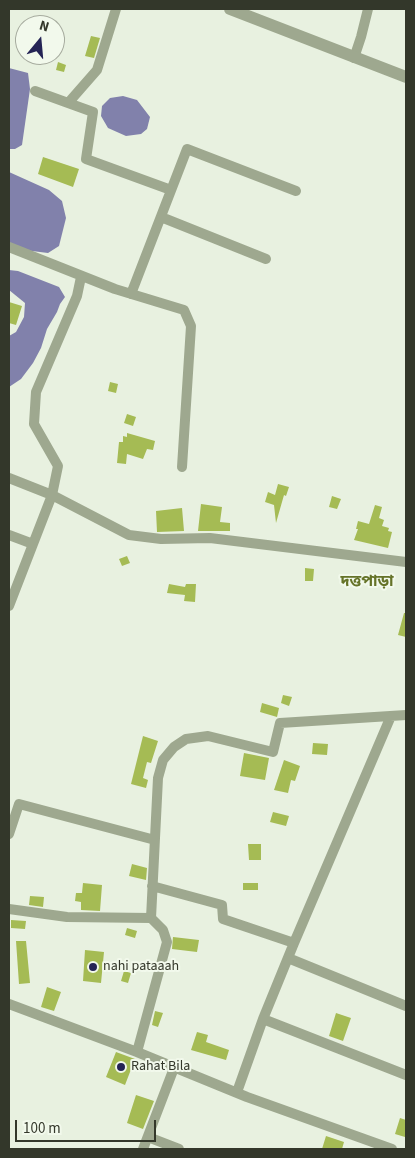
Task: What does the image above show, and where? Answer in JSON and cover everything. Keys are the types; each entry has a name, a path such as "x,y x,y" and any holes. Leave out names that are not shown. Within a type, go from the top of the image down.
{"street":[{"path":"69,102 97,70 116,9"},
{"path":"230,9 406,77"},
{"path":"354,58 362,37 368,9"},
{"path":"35,91 93,112 86,159 171,190"},
{"path":"131,294 186,149 296,191"},
{"path":"160,217 266,259"},
{"path":"9,248 131,294 184,310 191,326 182,467"},
{"path":"9,606 52,494 58,466 34,424 36,392 77,296 81,276"},
{"path":"9,478 52,494 129,535 161,539 210,538 406,562"},
{"path":"9,535 33,544"},
{"path":"151,918 158,778 163,760 174,747 186,739 208,736 273,752 280,723 406,715"},
{"path":"237,1092 263,1019 390,716"},
{"path":"9,834 19,804 155,840"},
{"path":"152,886 222,904 223,919 294,943"},
{"path":"9,909 67,917 151,918 163,930 168,942 137,1052"},
{"path":"288,958 406,1006"},
{"path":"9,1004 237,1092 392,1149"},
{"path":"263,1019 406,1075"},
{"path":"143,1149 174,1068"},
{"path":"148,1137 179,1149"}],"water":[{"path":"9,68 28,73 30,89 22,145 15,149 9,149"},
{"path":"123,96 137,100 150,117 147,129 141,134 126,136 108,128 101,116 102,106 110,98"},
{"path":"9,172 49,190 62,201 66,218 59,246 48,253 24,250 9,244"},
{"path":"9,270 18,271 59,287 65,297 47,329 41,348 33,363 21,379 9,387 9,336 16,332 24,317 25,303 9,290"}],"building":[{"path":"91,36 100,38 94,58 85,56"},
{"path":"57,65 66,65 64,72 56,70"},
{"path":"43,157 79,169 73,187 38,174"},
{"path":"9,302 22,306 16,325 9,323"},
{"path":"110,382 118,384 116,393 108,391"},
{"path":"127,414 136,417 133,426 124,423"},
{"path":"127,433 155,441 153,450 147,449 143,459 127,454 126,464 117,463 119,442 123,442 123,436 127,437"},
{"path":"278,484 289,487 286,496 284,495 276,523 274,505 265,502 268,492 275,495"},
{"path":"332,496 341,499 337,509 329,507"},
{"path":"201,504 222,507 220,522 230,523 230,531 198,531"},
{"path":"375,505 382,507 379,518 384,520 382,526 389,528 388,531 392,532 388,548 354,540 358,529 356,529 358,521 369,524"},
{"path":"182,508 184,531 157,532 156,511"},
{"path":"127,556 130,563 122,566 119,559"},
{"path":"305,568 314,569 313,581 305,581"},
{"path":"169,584 185,587 186,584 196,584 195,602 184,601 185,595 167,593"},
{"path":"404,613 406,613 406,637 398,635"},
{"path":"283,695 292,697 289,706 281,703"},
{"path":"262,703 279,708 277,717 260,712"},
{"path":"143,736 158,741 151,763 147,762 143,778 148,780 146,788 131,784"},
{"path":"313,743 328,744 327,755 312,754"},
{"path":"244,753 269,758 265,780 240,776"},
{"path":"284,760 300,766 295,781 291,780 288,793 274,790"},
{"path":"273,812 289,816 286,826 270,822"},
{"path":"248,844 261,844 261,860 249,860"},
{"path":"132,864 147,868 146,880 129,876"},
{"path":"83,883 102,885 100,911 81,910 81,902 75,901 76,893 82,893"},
{"path":"243,883 258,883 258,890 243,890"},
{"path":"30,896 44,897 43,907 29,905"},
{"path":"11,920 26,921 25,929 11,928"},
{"path":"127,928 137,931 135,938 125,935"},
{"path":"173,937 199,940 197,952 172,949"},
{"path":"16,941 26,941 30,983 19,984"},
{"name":"nahi pataaah","path":"85,950 104,952 101,983 83,981"},
{"path":"124,971 131,973 128,983 121,981"},
{"path":"47,987 61,992 54,1011 41,1007"},
{"path":"155,1011 163,1013 158,1027 152,1025"},
{"path":"336,1013 351,1018 343,1041 329,1036"},
{"path":"197,1032 208,1035 206,1042 229,1050 226,1060 191,1050"},
{"name":"Rahat Bila","path":"116,1052 135,1059 125,1085 106,1077"},
{"path":"136,1095 154,1101 143,1129 127,1123"},
{"path":"400,1118 406,1120 405,1137 395,1134"},
{"path":"326,1136 344,1142 342,1149 322,1149"}],"place":[{"name":"nahi pataaah","path":"93,967"},
{"name":"Rahat Bila","path":"121,1067"}],"district":[{"name":"দত্তপাড়া","path":"367,582"}]}
